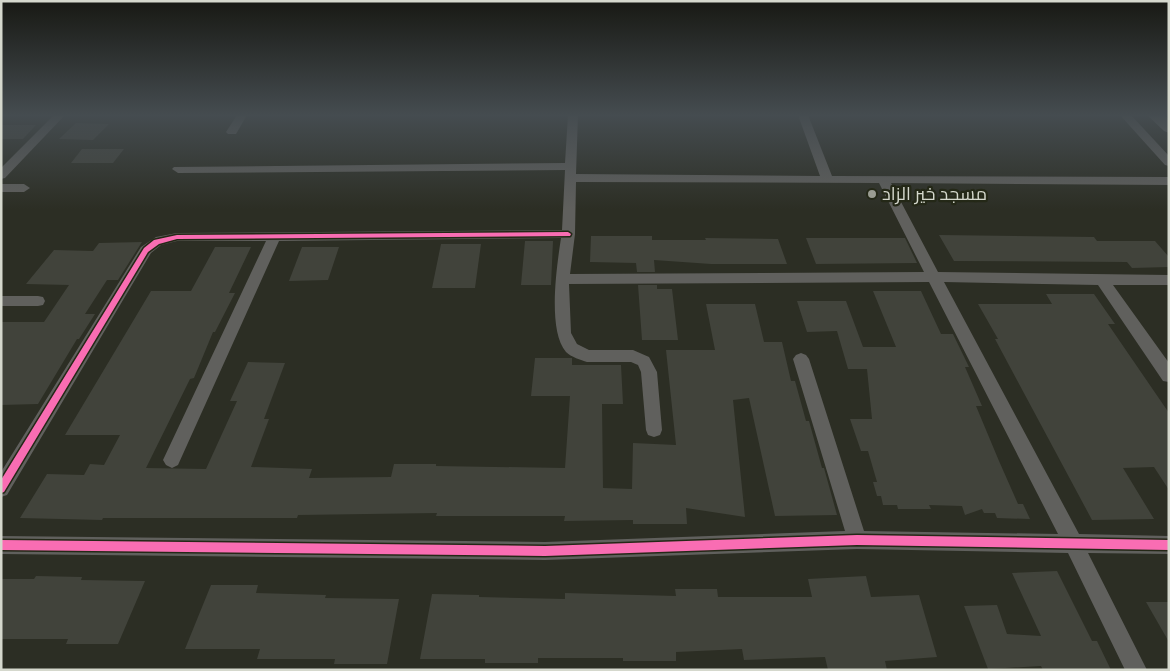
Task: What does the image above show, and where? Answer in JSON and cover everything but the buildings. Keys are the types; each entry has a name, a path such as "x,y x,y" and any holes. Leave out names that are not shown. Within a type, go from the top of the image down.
{"street":[{"path":"1,175 29,146"},
{"path":"572,146 568,234 562,279 564,333 567,342 578,353 587,356 633,356 644,361 649,372 654,430"},
{"path":"815,146 828,180"},
{"path":"1154,146 1169,163"},
{"path":"178,168 571,172 828,180 1169,181"},
{"path":"883,180 1073,543 1136,670"},
{"path":"1,188 24,188"},
{"path":"1,489 151,244 160,240 177,237 568,234"},
{"path":"172,460 275,236"},
{"path":"562,279 758,276 935,277 1102,281 1169,280"},
{"path":"1102,281 1169,376"},
{"path":"1,301 38,301"},
{"path":"801,359 856,540"},
{"path":"1,545 546,551 856,540 986,544 1169,545"}],"cycle path":[{"path":"1,489 146,250 157,242 177,237 568,234"},
{"path":"1,545 545,551 857,540 1169,545"}],"place":[{"name":"مسجد خير الزاد","path":"872,194"}]}
